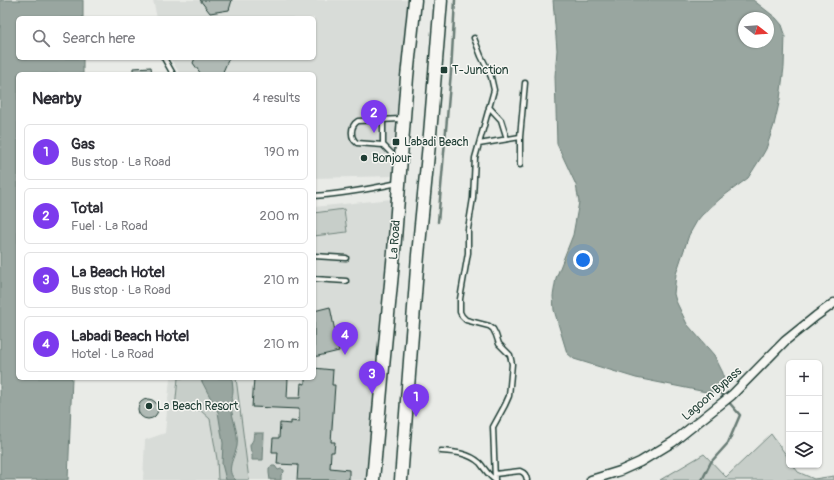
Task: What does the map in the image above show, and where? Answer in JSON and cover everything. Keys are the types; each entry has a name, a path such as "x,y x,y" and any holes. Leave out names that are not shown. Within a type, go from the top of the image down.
{"main road":[{"name":"La Road","path":"374,480 381,382 394,252 400,162 415,0"},
{"name":"La Road","path":"404,478 418,255 441,0"}],"street":[{"name":"Lagoon Bypass","path":"591,480 620,471 640,462 673,442 732,395 785,341 834,303"}],"lane":[{"path":"474,38 491,78 494,90 475,158 468,230 468,253 460,298 460,312 466,320 489,326 493,329 499,344 510,355 512,364 509,396 493,427 495,480"},
{"path":"165,60 172,72"},
{"path":"520,164 520,136 525,83"},
{"path":"489,108 501,120 507,139"},
{"path":"400,162 383,145 357,143 354,141 352,128 354,123 358,121 404,119"},
{"path":"383,120 383,145"},
{"path":"479,144 520,136"},
{"path":"316,196 339,194 399,183"},
{"path":"316,256 346,258"},
{"path":"316,279 346,281"},
{"path":"441,451 461,452 465,454 479,462 489,476 495,480"},
{"path":"494,474 520,471 524,472 527,480"}],"shaded area":[{"path":"0,0 83,0 83,16 16,16 16,60 83,60 83,72 16,72 16,380 72,380 68,480 0,480"},
{"path":"153,0 408,0 394,176 316,178 316,72 179,72 171,60 316,60 316,16 157,16"},
{"path":"553,0 753,0 768,12 738,12 738,48 774,48 774,16 782,25 785,34 784,67 780,99 774,125 766,149 748,178 721,198 697,221 689,235 676,274 674,294 676,301 687,324 714,355 723,373 724,385 720,392 706,392 636,378 574,359 567,353 554,310 553,296 556,278 573,235 579,202 576,185 557,144 555,76 557,50"},
{"path":"392,199 367,480 143,480 145,440 165,433 170,380 316,380 316,207"},
{"path":"344,209 347,232 316,236 316,213"},
{"path":"178,380 236,380 249,480 218,480 217,459 210,419 200,410 185,411 175,409"},
{"path":"201,380 232,380 233,390 231,406 236,431 237,446 231,464 231,472 236,480 226,480 222,464 223,443 218,412"},
{"path":"254,433 264,433 263,460 252,460 250,446"},
{"path":"771,434 786,455 786,468 795,468 798,472 814,479 834,476 834,480 660,480 704,454 726,477"},
{"path":"275,466 278,470 284,470 281,475 281,480 270,480 269,468"}],"building":[{"path":"200,0 232,0 229,10 210,13"},
{"path":"194,60 228,60 223,72 200,72 193,63"},
{"path":"151,67 152,72 133,72 133,68"},
{"path":"330,307 339,351 316,357 316,310"},
{"path":"316,368 333,370 332,385 335,385 331,442 335,442 334,452 331,452 330,468 349,470 349,480 297,480 298,465 277,464 278,452 272,452 273,438 279,438 280,423 291,424 291,421 299,422 299,409 252,407 254,380 288,380 287,398 300,398 301,383 305,384 305,380 316,380"},
{"path":"148,399 155,402 158,409 155,416 148,419 141,416 138,409 141,402"}],"waterway":[{"path":"438,222 451,72 455,0"},
{"path":"702,480 711,462 728,443 740,415 720,392"}],"place":[{"name":"T-Junction","path":"444,70"},
{"name":"Total","path":"374,133"},
{"name":"Labadi Beach","path":"396,142"},
{"name":"Bonjour","path":"364,158"},
{"name":"Labadi Beach Hotel","path":"345,355"},
{"name":"La Beach Hotel","path":"372,394"},
{"name":"La Beach Resort","path":"149,406"},
{"name":"Gas","path":"416,417"}]}
